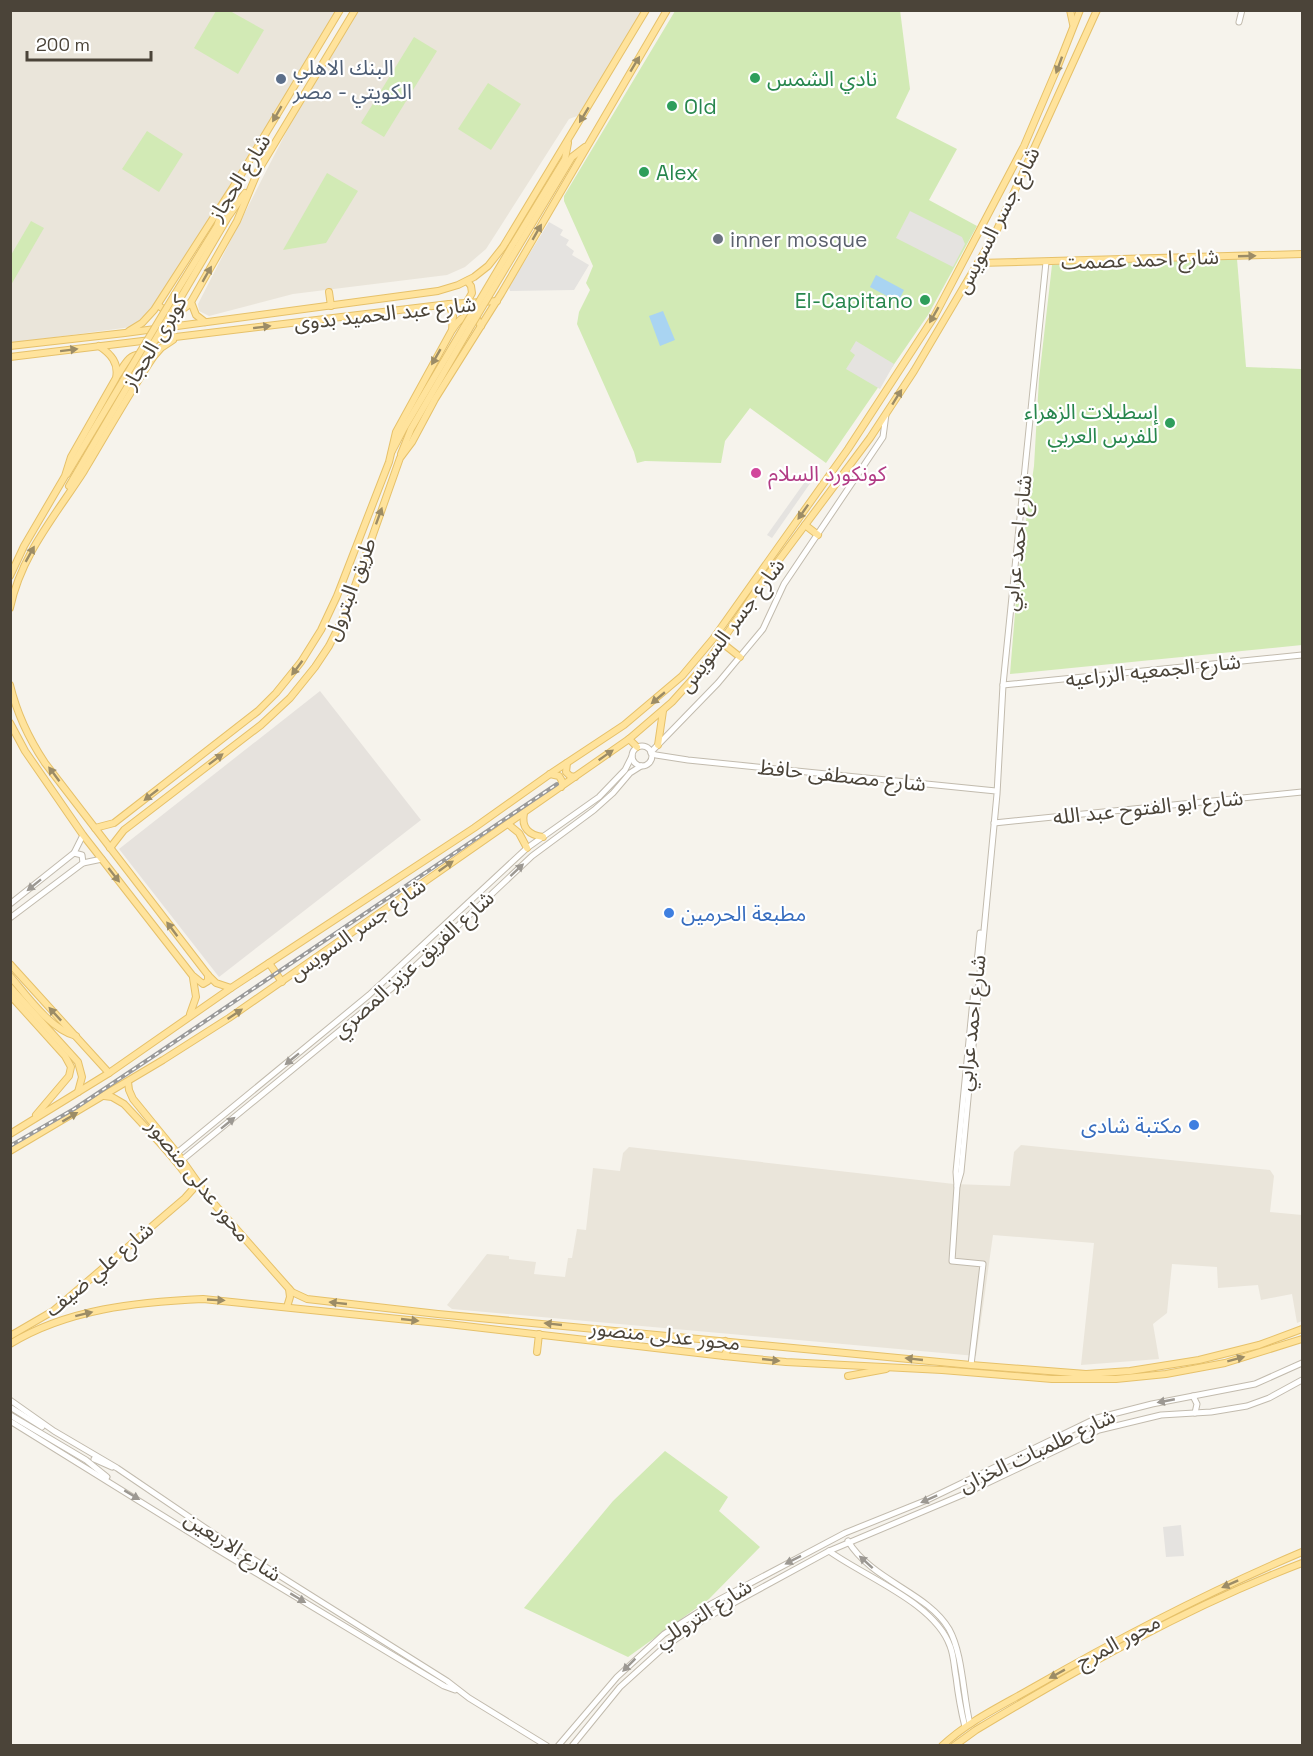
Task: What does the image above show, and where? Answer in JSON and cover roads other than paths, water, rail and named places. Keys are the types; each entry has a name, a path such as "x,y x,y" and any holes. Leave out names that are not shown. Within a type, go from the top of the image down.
{"main road":[{"name":"شارع الحجاز","path":"125,333 147,319 158,305 225,200 340,10"},
{"name":"شارع الحجاز","path":"191,303 237,221 249,189 355,10"},
{"name":"شارع عبد الحميد بدوى","path":"10,346 438,291 466,281 488,266 503,247 646,10"},
{"name":"شارع عبد الحميد بدوى","path":"10,357 448,304 497,301 667,10"},
{"path":"1070,10 1073,24"},
{"name":"شارع جسر السويس","path":"10,1134 109,1073 231,988 474,828 639,713 696,662 848,449 934,317 993,207 1036,118 1080,10"},
{"name":"شارع جسر السويس","path":"10,1151 128,1082 282,982 629,739 663,711 690,683 870,438 978,263 1004,214 1097,10"},
{"path":"331,26 334,32 341,33"},
{"path":"322,41 330,42 332,48"},
{"path":"391,453 565,159 568,140"},
{"path":"515,247 572,157 587,146"},
{"name":"كوبرى الحجاز","path":"65,476 233,210 249,189"},
{"name":"كوبرى الحجاز","path":"178,296 217,226 225,200"},
{"path":"503,247 511,256 523,256"},
{"name":"شارع احمد عصمت","path":"978,263 1302,254"},
{"path":"488,266 503,268 511,277"},
{"path":"466,281 471,286 472,293 467,302"},
{"path":"329,292 331,306"},
{"name":"طريق البترول","path":"110,848 120,833 271,717 315,668 334,636 349,603 400,458 497,301"},
{"path":"158,305 167,311 175,312 191,303 194,313 206,322"},
{"path":"448,304 453,316 452,330"},
{"path":"452,330 459,320 466,316 477,319 481,326"},
{"path":"400,458 411,429 466,329"},
{"name":"طريق البترول","path":"95,828 114,823 242,725 285,683 305,657 337,596 389,462 397,428 452,330"},
{"path":"10,609 25,562 148,364 160,348 180,338"},
{"path":"98,346 109,353 114,360 116,378"},
{"path":"10,576 24,546 65,476 71,457 116,378 132,356 139,354 144,356 148,364"},
{"name":"كوبرى الحجاز","path":"64,498 130,376"},
{"path":"860,431 864,437 870,438"},
{"path":"848,449 856,445 857,456"},
{"path":"805,525 818,534"},
{"path":"722,642 740,657"},
{"path":"10,685 20,718 31,741 208,975 216,982 231,988"},
{"path":"658,745 663,711"},
{"path":"10,723 25,751 83,835 192,975 203,984 208,981 208,975"},
{"path":"242,725 250,734"},
{"path":"629,739 637,747"},
{"path":"567,763 565,769 568,774 575,777"},
{"path":"550,774 559,776 562,781 561,788"},
{"path":"524,813 523,822 526,830 532,835 543,837"},
{"path":"114,823 114,830 120,833"},
{"path":"508,824 519,832 527,848"},
{"path":"269,963 282,982"},
{"path":"10,964 109,1073"},
{"path":"188,1018 196,997 192,975"},
{"path":"10,976 56,1027 76,1036"},
{"path":"10,987 67,1054 71,1067 69,1076 31,1121"},
{"path":"10,995 67,1054 78,1062 82,1073 78,1092"},
{"name":"محور عدلى منصور","path":"128,1082 131,1096 177,1153 208,1197 290,1289 298,1296 307,1299 438,1314 1076,1373 1130,1371 1178,1364 1228,1354 1302,1329"},
{"name":"محور عدلى منصور","path":"104,1096 112,1097 123,1103 193,1184 193,1189 185,1198"},
{"path":"123,1103 125,1097 131,1096"},
{"path":"185,1198 196,1194 208,1197"},
{"name":"شارع علي ضيف","path":"10,1336 46,1315 185,1198"},
{"path":"287,1307 290,1289"},
{"path":"305,1309 303,1303 307,1299"},
{"name":"محور عدلى منصور","path":"10,1344 52,1323 96,1311 158,1302 219,1300 786,1362 896,1367 1052,1379 1116,1379 1166,1374 1225,1363 1302,1339"},
{"path":"46,1315 52,1323"},
{"path":"537,1352 538,1334"},
{"path":"724,1356 728,1349 725,1341"},
{"path":"738,1357 736,1350 741,1342"},
{"path":"848,1376 896,1367"},
{"name":"محور المرج","path":"942,1746 967,1726 1126,1636 1264,1568 1302,1552"},
{"name":"محور المرج","path":"954,1746 976,1730 1125,1644 1195,1608 1302,1563"},
{"path":"1264,1568 1268,1577"}],"street":[{"path":"1239,22 1242,10"},
{"name":"شارع احمد عرابي","path":"957,1186 961,1172 994,823 1003,685 1046,262"},
{"path":"651,752 644,746 637,747 632,756 640,765 649,762 651,752 706,696 766,624 780,590 883,437 886,414"},
{"name":"شارع الجمعيه الزراعيه","path":"1003,685 1302,655"},
{"name":"شارع مصطفى حافظ","path":"651,752 656,756 996,790"},
{"name":"شارع الفريق عزيز المصري","path":"177,1153 369,995 527,848 606,790 625,770 632,756"},
{"name":"شارع مصطفى حافظ","path":"649,762 661,759 688,759"},
{"name":"شارع الفريق عزيز المصري","path":"182,1160 412,969 532,856 594,810 640,765"},
{"name":"شارع احمد عرابي","path":"970,1365 983,1264 952,1261 956,1172 996,790"},
{"name":"شارع ابو الفتوح عبد الله","path":"994,823 1302,792"},
{"path":"10,904 74,853 83,835"},
{"path":"74,853 82,855 83,863"},
{"path":"10,918 83,863 102,859"},
{"path":"405,962 412,969"},
{"path":"310,1044 316,1050"},
{"path":"190,1143 190,1147 195,1149"},
{"name":"شارع طلمبات الخزان","path":"845,1533 943,1493 1097,1418 1133,1408 1261,1382 1302,1363"},
{"name":"شارع طلمبات الخزان","path":"848,1541 977,1488 1099,1430 1150,1417 1218,1411 1254,1404 1302,1380"},
{"path":"1192,1396 1197,1404 1195,1413"},
{"name":"شارع الاربعين","path":"10,1400 54,1431 117,1468 226,1542 547,1746"},
{"path":"10,1407 104,1465 117,1468"},
{"path":"10,1415 92,1464 112,1483"},
{"name":"شارع الاربعين","path":"10,1421 218,1550 444,1686 457,1690"},
{"path":"901,1510 905,1519"},
{"name":"شارع التروللي","path":"558,1746 606,1689 642,1652 687,1618 845,1533"},
{"path":"848,1541 864,1561 933,1611 949,1630 959,1656 967,1726"},
{"name":"شارع التروللي","path":"572,1746 613,1694 639,1668 698,1623 848,1541"},
{"path":"829,1551 897,1592 931,1617 940,1627 953,1654 967,1726"},
{"path":"606,1689 613,1694"}],"water":[{"path":"876,275 904,290 898,302 870,287"},
{"path":"663,311 675,340 660,346 649,316"}],"railway":[{"path":"10,1146 74,1109 557,784"}],"place":[{"name":"نادي الشمس","path":"755,78"},
{"name":"البنك الاهلي الكويتي - مصر","path":"281,79"},
{"name":"Old","path":"672,106"},
{"name":"Alex","path":"644,172"},
{"name":"inner mosque","path":"718,239"},
{"name":"El-Capitano","path":"925,300"},
{"name":"إسطبلات الزهراء للفرس العربي","path":"1170,423"},
{"name":"كونكورد السلام","path":"756,473"},
{"name":"مطبعة الحرمين","path":"669,913"},
{"name":"مكتبة شادى","path":"1194,1125"}]}
